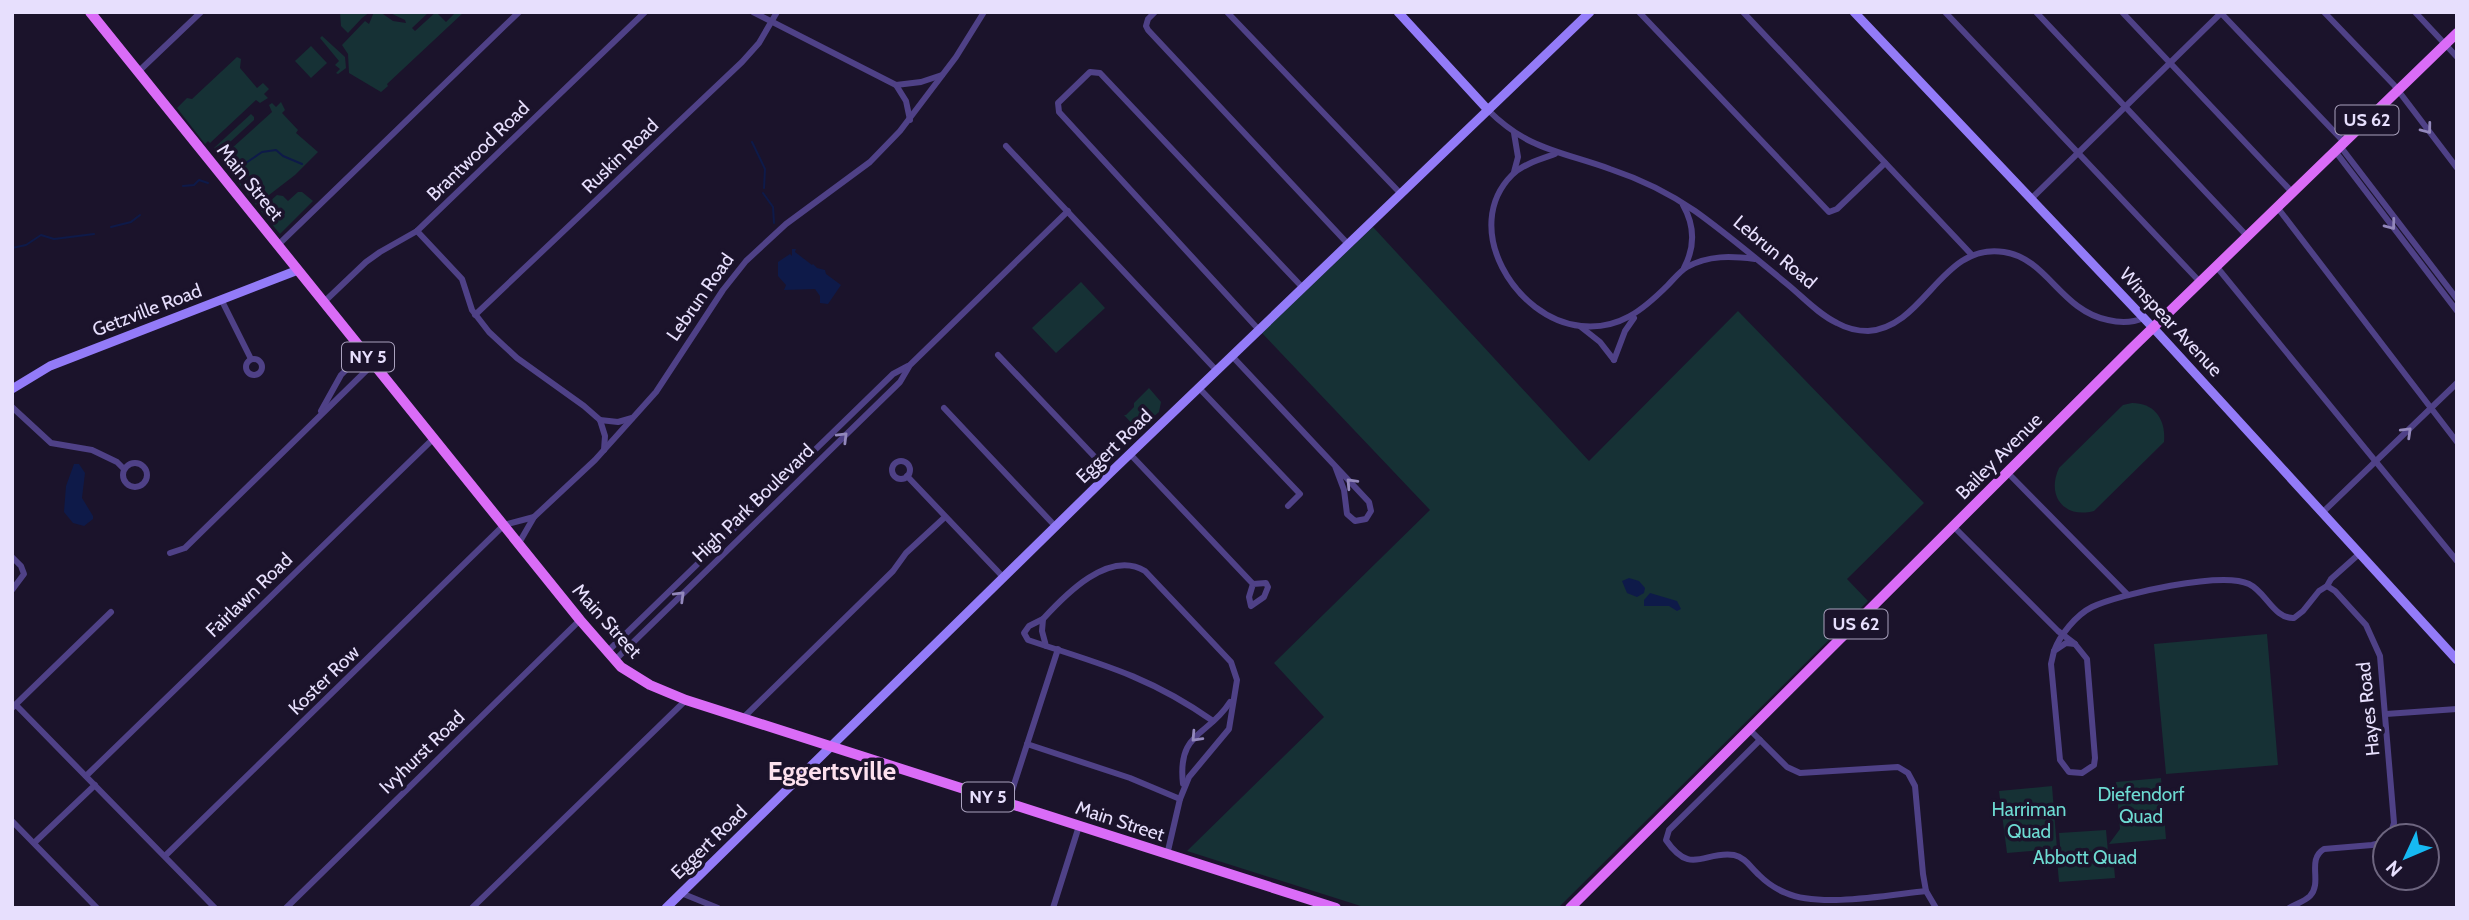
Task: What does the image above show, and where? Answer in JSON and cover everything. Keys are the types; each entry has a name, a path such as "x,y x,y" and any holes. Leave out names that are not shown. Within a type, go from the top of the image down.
{"main road":[{"name":"Main Street","path":"90,12 580,620 610,656 634,676 687,700 1336,908"},
{"name":"Bailey Avenue","path":"1570,908 2007,472 2457,33"}],"street":[{"path":"138,72 201,12"},
{"path":"278,245 519,12"},
{"name":"Brantwood Road","path":"324,302 366,262 417,232 645,12"},
{"path":"752,12 896,85 906,101 910,120"},
{"name":"Ruskin Road","path":"475,315 742,62 759,43 777,12"},
{"name":"Lebrun Road","path":"519,543 534,517 636,416 667,376 726,285 753,253 786,224 870,162 910,120 984,12"},
{"path":"1154,12 1148,19 1148,30 1348,244"},
{"path":"1227,12 1401,194"},
{"name":"Lebrun Road","path":"1398,12 1488,110 1514,133 1530,143 1557,153 1623,173 1682,202 1827,317 1849,328 1864,331 1897,322 1949,271 1971,254"},
{"name":"Eggert Road","path":"666,908 1110,473 1590,12"},
{"path":"1639,12 1829,212 1834,211 1885,163"},
{"path":"1743,12 1971,254 1991,251 2019,256 2038,269 2072,304 2096,317 2130,322 2144,318"},
{"path":"1945,12 2200,282"},
{"path":"2036,12 2248,236"},
{"path":"2122,12 2292,192"},
{"path":"2324,12 2398,90 2457,168"},
{"path":"2416,12 2457,57"},
{"path":"2031,199 2221,13 2340,146 2457,299"},
{"name":"Winspear Avenue","path":"1859,14 2144,318 2457,660"},
{"path":"1259,331 1059,112 1058,103 1090,72 1100,73 1303,288"},
{"path":"896,85 921,82 944,74"},
{"path":"1514,133 1518,149 1514,172 1495,199 1491,232 1503,269 1516,289 1539,310 1564,323 1579,326 1610,325 1637,313"},
{"path":"1006,146 1217,371"},
{"path":"2340,146 2411,252 2457,311"},
{"path":"1514,172 1557,153"},
{"path":"1682,202 1692,233 1691,250 1683,270"},
{"path":"2277,207 2457,442"},
{"name":"High Park Boulevard","path":"610,656 661,614 900,382 910,365 1068,211"},
{"path":"417,232 462,279 475,315 504,347 584,406 600,421 605,436 603,451"},
{"path":"2411,252 2418,247"},
{"path":"1579,326 1600,342 1614,360 1625,331 1637,313 1683,270 1705,259 1717,257 1757,259"},
{"path":"2216,266 2457,561"},
{"name":"Getzville Road","path":"12,389 50,366 298,270"},
{"path":"222,301 251,359"},
{"path":"315,422 341,375 364,352"},
{"path":"998,355 1110,473"},
{"path":"1232,356 1335,466 1370,504 1371,511 1366,519 1355,520 1347,514 1344,490 1335,466"},
{"path":"170,553 186,548 374,363"},
{"name":"High Park Boulevard","path":"610,656 654,607 892,374 910,365"},
{"path":"2322,513 2457,383"},
{"path":"1199,388 1300,495 1288,506"},
{"path":"12,407 51,443 92,450 117,462 124,469"},
{"path":"944,408 1056,527"},
{"path":"600,421 618,422 636,416"},
{"name":"Fairlawn Road","path":"86,776 434,438"},
{"path":"1130,454 1253,584"},
{"path":"2007,472 2128,595"},
{"path":"907,476 1004,578"},
{"path":"764,499 771,507"},
{"name":"Lebrun Road","path":"504,525 534,517"},
{"path":"743,718 945,517"},
{"name":"Koster Row","path":"165,856 504,525"},
{"path":"1953,526 2063,635 2075,644 2085,656 2088,664 2095,758 2094,765 2082,773 2069,772 2060,760 2051,664 2054,651 2063,635 2089,609 2164,586 2239,581 2256,588 2282,616 2290,619 2299,615 2319,591 2359,554"},
{"path":"12,557 21,566 24,574 24,578 12,590"},
{"path":"1167,855 1184,788 1197,764 1227,734 1231,723 1237,680 1231,662 1140,568 1125,565 1089,576 1024,633 1028,640 1149,681 1183,699 1213,721"},
{"name":"Hayes Road","path":"2327,586 2361,619 2374,639 2381,663 2394,822"},
{"path":"654,607 661,614"},
{"path":"111,612 14,707 95,785 215,908"},
{"path":"1043,619 1042,631 1046,646"},
{"name":"Ivyhurst Road","path":"286,908 580,620"},
{"path":"2054,651 2066,643 2075,644"},
{"path":"1008,803 1058,649"},
{"path":"1184,788 1182,768 1188,745 1226,709 1233,697"},
{"path":"472,908 687,700"},
{"path":"2386,714 2457,709"},
{"path":"1749,729 1787,767 1800,773 1898,767 1908,773 1915,786 1926,891 1936,908"},
{"path":"1759,740 1669,830 1666,840 1677,852 1696,861 1724,856 1738,857 1786,893 1812,900 1926,891"},
{"path":"1027,744 1180,799"},
{"path":"34,843 95,785"},
{"path":"12,821 97,908"},
{"path":"1053,908 1079,826"},
{"path":"2290,908 2311,894 2315,859 2321,851 2371,844"},
{"path":"681,893 718,908"}],"green space":[{"path":"340,12 370,12 348,33 341,26"},
{"path":"374,12 380,12 393,21 406,23 388,12 429,12 412,28 415,31 436,12 446,22 456,12 464,12 381,92 349,73 348,54 342,45 365,21 369,24"},
{"path":"322,36 345,57 346,68 338,74 336,73 340,69 335,65 339,61 320,38"},
{"path":"311,46 327,63 311,78 295,61"},
{"path":"237,57 241,59 240,68 257,88 263,83 269,89 264,94 268,98 260,103 256,100 210,143 208,141 205,144 177,108 187,98 192,99"},
{"path":"281,102 285,110 282,113 298,130 296,133 318,152 295,175 256,205 221,158 272,112 269,105 272,103 276,107"},
{"path":"251,114 254,120 218,153 214,148"},
{"path":"298,192 313,201 280,234 260,210 277,195 288,201"},
{"path":"1373,227 1589,461 1738,311 1924,503 1847,579 1868,601 1558,908 1367,908 1187,851 1324,717 1274,663 1430,510 1262,333"},
{"path":"1081,282 1105,308 1056,353 1032,328"},
{"path":"1149,388 1161,402 1159,412 1138,430 1124,415"},
{"path":"2132,403 2147,406 2157,414 2163,427 2164,442 2094,511 2083,513 2066,508 2056,496 2059,468 2123,405"},
{"path":"2267,634 2278,765 2166,774 2154,644"},
{"name":"Diefendorf Quad","path":"2161,778 2166,839 2109,844 2120,829 2116,782"},
{"name":"Harriman Quad","path":"2052,786 2057,849 2007,853 1999,791"},
{"name":"Abbott Quad","path":"2106,830 2108,852 2113,853 2115,878 2059,882 2059,833"}],"water":[{"path":"792,249 796,249 795,252 812,265 825,270 826,274 841,285 828,304 820,303 820,296 815,289 784,290 786,285 778,276 778,262 790,254 792,256"},
{"path":"74,464 79,464 85,473 82,498 93,516 84,526 73,523 64,512 66,486"},
{"path":"1629,578 1639,581 1645,588 1644,593 1637,597 1627,593 1622,581"},
{"path":"1650,593 1677,601 1681,609 1677,611 1669,606 1644,606 1644,600"}],"waterway":[{"path":"752,142 765,169 764,188"},
{"path":"240,167 262,152 276,150 302,164"},
{"path":"183,186 194,185 199,180 208,183"},
{"path":"763,193 773,207 774,223"},
{"path":"111,227 131,222 140,215"},
{"path":"12,248 26,245 41,235 54,239 94,234"}],"district":[{"name":"Eggertsville","path":"832,771"}]}
